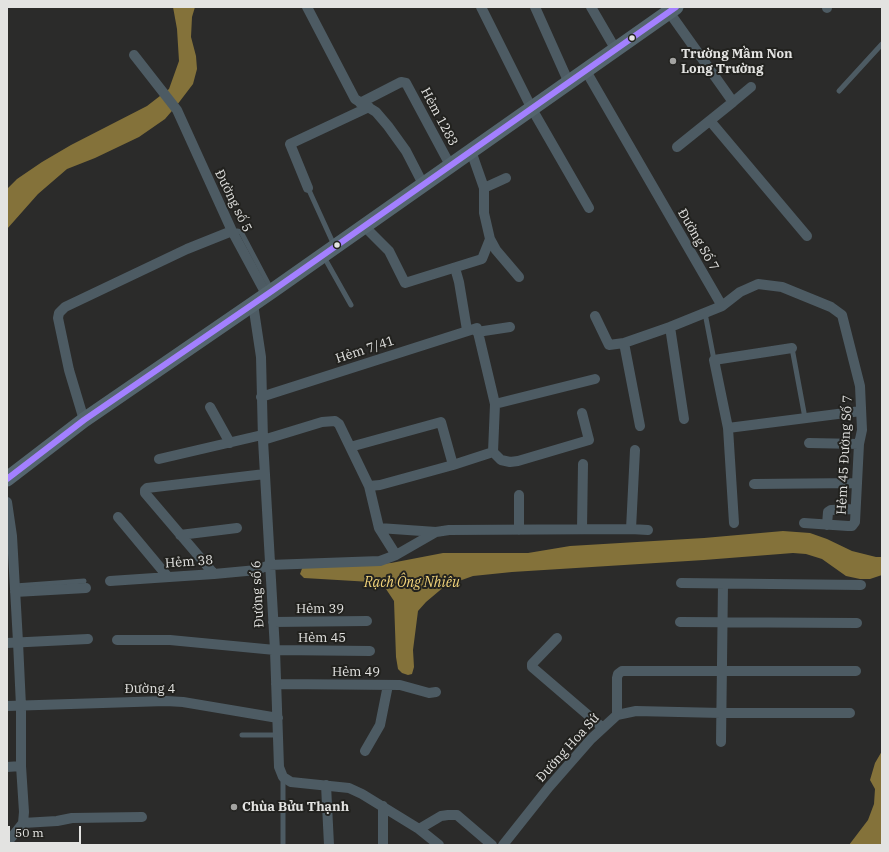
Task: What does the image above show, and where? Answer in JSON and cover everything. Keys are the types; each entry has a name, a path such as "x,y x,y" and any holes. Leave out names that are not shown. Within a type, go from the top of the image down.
{"main road":[{"path":"7,479 84,420 532,109 671,9"}],"street":[{"path":"307,7 355,99 376,112 393,132 406,151 423,184"},
{"path":"481,7 532,109 589,208"},
{"path":"535,7 569,83"},
{"path":"592,7 616,50"},
{"path":"671,9 733,102"},
{"name":"Đường số 5","path":"134,55 179,113 233,232 269,292"},
{"name":"Đường Số 7","path":"586,71 722,306"},
{"name":"Hẻm 1283","path":"364,105 401,82 406,83 450,165"},
{"path":"678,147 711,122 751,87"},
{"path":"308,188 290,144 364,105"},
{"path":"711,122 807,236"},
{"path":"471,151 484,188 484,213 490,239 496,250 519,277"},
{"path":"484,188 506,178"},
{"path":"364,226 389,251 405,283 482,259 490,239"},
{"path":"84,420 69,370 58,318 59,313 65,307 187,250 233,232"},
{"path":"455,268 495,404 493,452 501,460 510,462 589,440 582,413"},
{"name":"Hẻm 45 Đường Số 7","path":"722,306 740,292 758,284 782,287 831,307 842,315 860,386 862,430 858,444 855,522 852,526 804,523"},
{"name":"Đường số 6","path":"253,304 261,358 262,438 275,650 279,767 283,777"},
{"path":"595,316 609,345 624,342 670,327 722,306"},
{"name":"Hẻm 7/41","path":"262,397 474,330 510,327"},
{"path":"670,327 684,419"},
{"path":"624,342 640,426"},
{"path":"734,523 728,428 714,360 792,348"},
{"path":"495,404 595,379"},
{"path":"210,407 230,443"},
{"path":"728,428 861,411"},
{"path":"159,459 230,443 262,438 322,422 335,421 339,424 369,486 379,528 396,555"},
{"path":"350,447 441,422 453,465"},
{"path":"809,443 858,444"},
{"path":"632,529 635,450"},
{"path":"369,486 380,485 453,465 493,452"},
{"path":"582,529 583,464"},
{"path":"214,574 145,493 145,490 147,488 265,474"},
{"path":"754,484 857,483"},
{"path":"519,495 519,530"},
{"path":"7,502 11,530 18,642 21,706 21,766 24,812 23,823 7,843"},
{"path":"827,525 828,512 831,510 855,509"},
{"path":"118,518 168,577"},
{"path":"180,535 237,528"},
{"path":"379,528 436,532 449,530 648,530"},
{"name":"Hẻm 38","path":"110,581 257,570 269,565 380,561 396,555 436,532"},
{"path":"681,583 861,585"},
{"path":"721,742 723,584"},
{"path":"15,589 85,585"},
{"name":"Hẻm 39","path":"273,622 367,621"},
{"path":"680,622 857,623"},
{"path":"557,638 532,664 532,667 603,728"},
{"path":"7,643 88,639"},
{"name":"Hẻm 45","path":"117,640 170,640 275,650 370,651"},
{"path":"617,715 617,678 618,674 622,671 856,671"},
{"name":"Hẻm 49","path":"276,684 400,685 429,692 436,692"},
{"path":"365,751 380,725 388,685"},
{"name":"Đường 4","path":"7,706 166,701 183,702 278,718"},
{"name":"Đường Hoa Sứ","path":"504,845 549,787 591,739 617,715 636,711 721,713 850,713"},
{"path":"7,767 21,766"},
{"path":"283,777 291,782 349,788 383,806 419,829 439,845"},
{"path":"326,785 329,845"},
{"path":"383,806 383,845"},
{"path":"419,829 441,816 457,815 492,845"},
{"path":"23,823 78,818 142,817"}],"lane":[{"path":"839,91 882,44"},
{"path":"308,188 328,250 351,305"},
{"path":"705,314 714,360"},
{"path":"792,348 805,418"},
{"path":"242,735 278,735"},
{"path":"283,777 283,845"}],"water":[{"path":"173,7 195,7 192,17 191,37 196,56 197,69 193,84 165,119 139,137 95,158 67,169 38,194 7,229 7,189 17,179 71,145 147,106 169,89 179,61 177,29"},
{"name":"Rạch Ông Nhiêu","path":"783,531 810,533 852,551 882,557 882,575 870,579 860,579 846,576 822,559 806,554 793,553 473,576 445,586 418,611 413,650 414,667 412,674 408,675 402,673 398,669 396,657 394,601 384,586 371,582 304,578 300,574 303,566 347,566 391,563 443,553 528,553 570,546 704,538"},
{"path":"882,751 882,843 879,845 849,845 868,820 874,804 875,789 870,780 875,763"}],"transit line":[{"path":"7,479 84,420 272,291 676,7"}],"place":[{"name":"Trường Mầm Non Long Trường","path":"673,61"},
{"name":"Chùa Bửu Thạnh","path":"234,807"}]}
